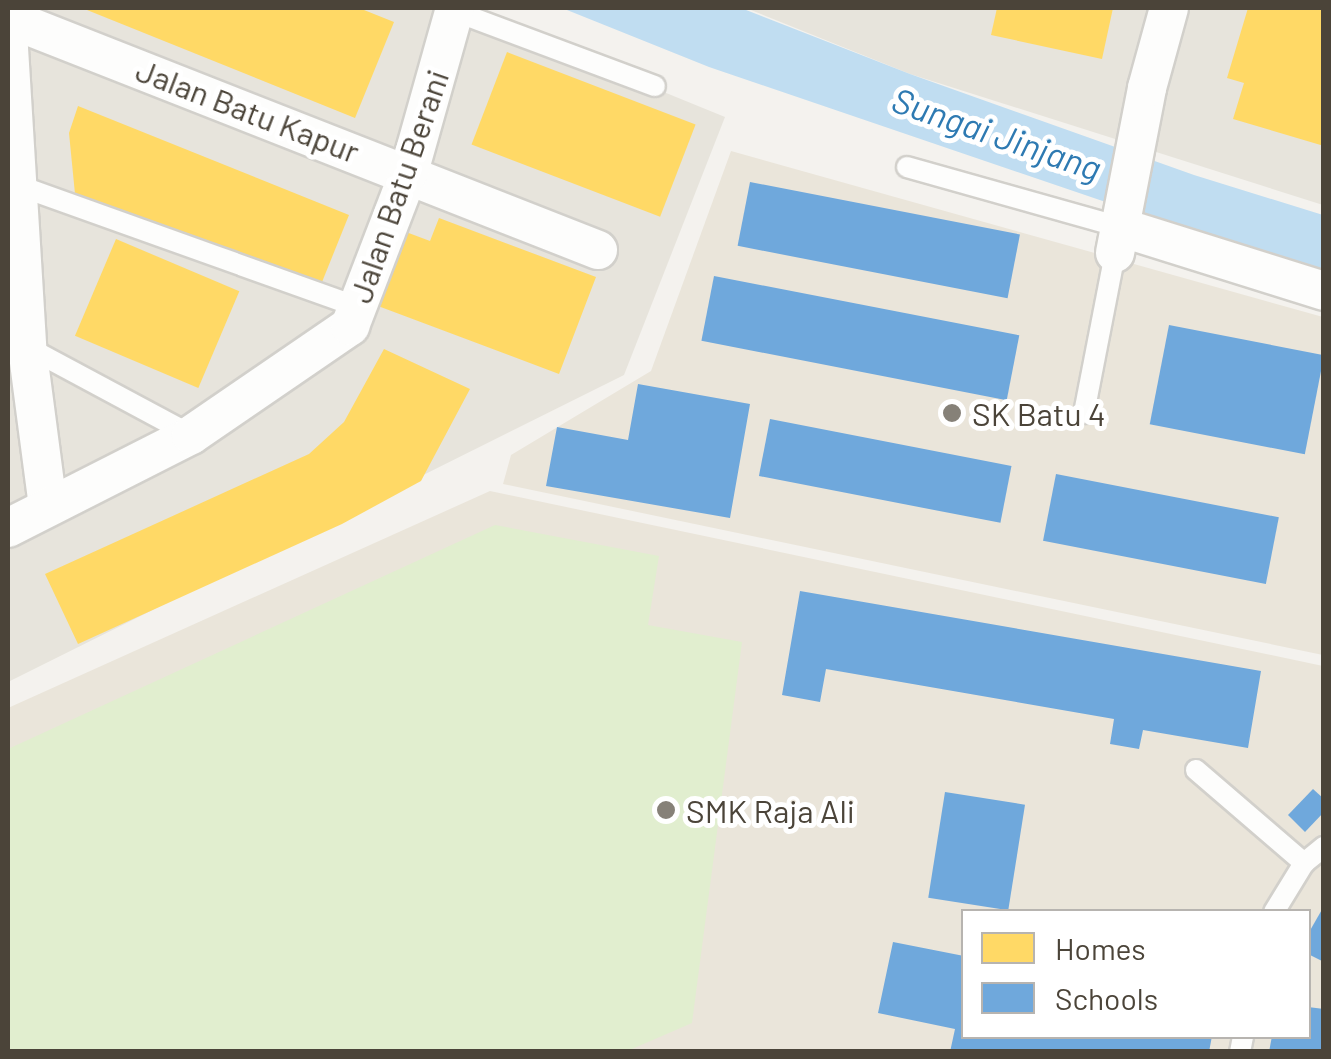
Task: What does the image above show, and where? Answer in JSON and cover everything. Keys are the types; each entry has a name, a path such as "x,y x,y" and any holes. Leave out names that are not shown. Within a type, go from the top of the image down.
{"street":[{"path":"1170,8 1147,88 1119,228 1324,291"},
{"name":"Jalan Batu Berani","path":"8,528 191,436 350,326 409,172 452,9"},
{"name":"Jalan Batu Kapur","path":"8,18 409,172 598,250"},
{"path":"8,32 26,347 48,507"}],"lane":[{"path":"452,9 655,86"},
{"path":"907,167 1119,228 1084,413"},
{"path":"17,185 358,307"},
{"path":"26,347 191,436"},
{"path":"1196,770 1304,863"},
{"path":"1276,909 1304,863 1324,847"}],"shaded area":[{"path":"8,8 458,8 725,117 624,375 8,682"},
{"path":"746,8 1323,8 1323,205 910,74"},
{"name":"SK Batu 4","path":"731,151 1323,317 1323,655 503,484 511,455 651,371"},
{"name":"SMK Raja Ali","path":"490,491 1323,666 1323,1051 8,1051 8,708"}],"green space":[{"path":"495,525 659,556 648,625 742,642 692,1023 625,1052 8,1051 8,749"}],"water":[{"name":"Sungai Jinjang","path":"562,8 741,8 910,74 1194,175 1323,215 1323,276 709,67"}],"building: Homes":[{"path":"82,8 359,8 394,22 355,118"},
{"path":"997,8 1113,8 1102,59 991,35"},
{"path":"1248,8 1324,8 1324,146 1233,119 1244,83 1227,78"},
{"path":"507,52 696,124 660,217 472,144"},
{"path":"78,106 349,215 318,292 75,194 69,133"},
{"path":"439,218 596,277 559,374 378,306 406,232 430,241"},
{"path":"116,239 239,291 198,388 75,336"},
{"path":"384,349 470,389 421,481 342,524 78,644 45,574 309,454 344,422"}],"building: Schools":[{"path":"750,182 1020,234 1008,298 738,246"},
{"path":"714,276 1019,335 1007,400 701,341"},
{"path":"1169,325 1324,355 1305,454 1150,424"},
{"path":"638,384 750,404 730,518 546,486 557,427 628,440"},
{"path":"770,419 1011,466 1000,523 759,476"},
{"path":"1056,474 1279,517 1266,584 1043,541"},
{"path":"800,591 1261,671 1248,748 1143,730 1139,749 1110,744 1114,719 826,669 820,702 782,695"},
{"path":"1313,789 1324,799 1324,812 1305,832 1288,815"},
{"path":"945,792 1025,805 1008,909 928,898"},
{"path":"1324,906 1324,962 1311,956 1311,929"},
{"path":"893,942 961,955 961,1039 1211,1039 1209,1052 950,1052 955,1029 878,1013"},
{"path":"1311,1007 1324,1009 1324,1052 1269,1052 1271,1039 1311,1039"}],"place":[{"name":"SK Batu 4","path":"952,413"},
{"name":"SMK Raja Ali","path":"666,810"}]}
